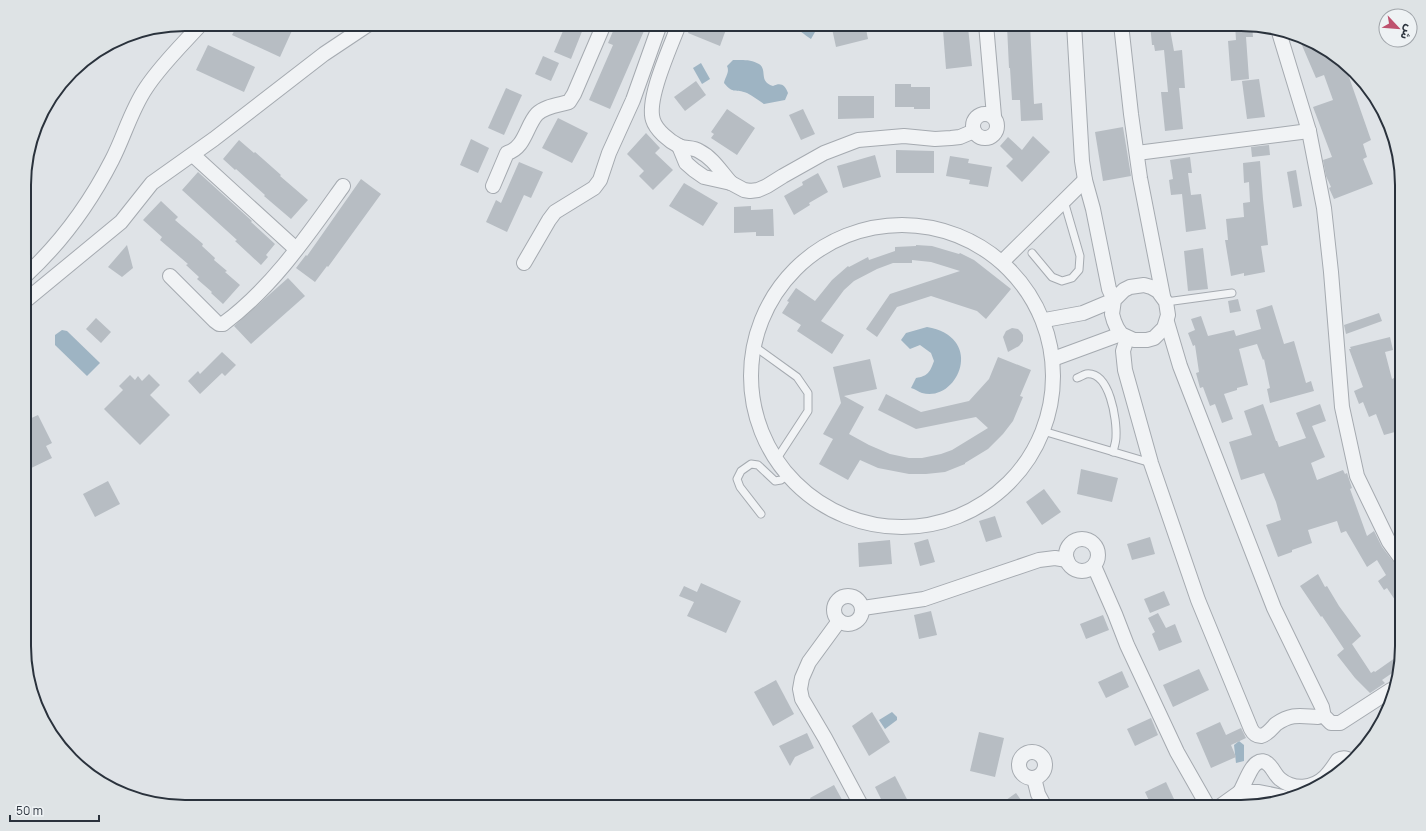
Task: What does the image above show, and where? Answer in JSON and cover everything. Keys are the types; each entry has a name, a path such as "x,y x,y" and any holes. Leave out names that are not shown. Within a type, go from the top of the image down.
{"street":[{"path":"31,270 56,244 80,213 110,165 145,90 158,71 195,31"},
{"path":"31,296 121,222 152,183 193,155 324,54 358,31"},
{"path":"493,186 508,153 515,151 536,114 544,109 569,102 574,94 601,31"},
{"path":"524,263 548,220 555,212 594,188 600,180 633,100 658,31"},
{"path":"676,31 657,85 651,109 653,121 661,132 679,146 698,150 710,158 731,183"},
{"path":"987,31 994,116 998,127 996,132 987,138 982,138 977,135 974,131 973,125 974,120 978,115 983,113 994,116"},
{"path":"1074,31 1082,153 1086,180 1109,289 1114,300 1112,314 1114,321 1117,328 1124,336 1134,340 1147,340 1159,334 1167,322"},
{"path":"1122,31 1140,178 1164,299 1168,308 1167,322 1180,366 1274,608 1322,706 1322,714 1331,723 1340,723 1388,693"},
{"path":"1280,36 1309,131 1324,208 1331,272 1342,407 1357,476 1389,542 1395,550"},
{"path":"679,146 686,163 704,177 731,183 744,190 750,191 758,190 824,153 858,140 904,136 935,139 956,138 974,131"},
{"path":"1137,153 1309,131"},
{"path":"193,155 296,249"},
{"path":"1003,261 1086,180"},
{"path":"170,276 219,324 223,324 257,294 296,249 343,186"},
{"path":"888,224 919,224 949,231 978,244 1003,261 1021,280 1046,320 1053,359 1054,390 1043,431 1035,449 1017,475 995,496 968,513 939,523 908,528 877,526 847,518 820,504 795,484 776,460 761,432 753,402 751,371 754,346 766,311 782,284 803,261 829,243 857,231 888,224"},
{"path":"1046,320 1083,313 1114,300 1124,290 1137,285 1151,287 1164,299"},
{"path":"1053,359 1124,336"},
{"path":"1124,336 1123,351 1125,370 1151,463 1198,600 1253,732 1261,736 1284,719 1306,715 1318,717 1322,714"},
{"path":"1083,539 1094,544 1098,555 1094,566 1088,570 1082,571 1075,570 1070,566 1066,554 1072,543 1083,539"},
{"path":"863,608 924,599 1039,560 1055,558 1067,560"},
{"path":"1094,566 1127,645 1177,752 1206,800"},
{"path":"847,595 858,599 863,608 859,619 850,624 844,624 839,621 834,611 834,606 837,601 847,595"},
{"path":"839,621 809,662 802,678 800,689 802,699 858,800"},
{"path":"1328,773 1338,760 1341,758 1347,758"},
{"path":"1240,792 1253,766 1261,761 1267,764 1276,776 1285,782 1293,786 1302,787"},
{"path":"1034,778 1041,800"},
{"path":"1284,794 1285,782"},
{"path":"1223,800 1240,792 1259,792 1278,796"}],"lane":[{"path":"1032,253 1052,277 1062,281 1072,278 1079,270 1080,256 1064,201"},
{"path":"1164,299 1232,293"},
{"path":"754,346 797,377 808,393 808,411 776,460"},
{"path":"1077,378 1085,374 1091,375 1100,380 1109,391 1116,426 1116,438 1113,452"},
{"path":"1043,431 1151,463"},
{"path":"761,514 740,487 737,479 741,471 752,464 758,465 776,481 781,480 788,475"}],"water":[{"path":"800,31 815,32 811,39"},
{"path":"733,60 756,62 762,66 764,78 768,84 773,86 780,84 786,88 788,93 785,100 764,104 747,93 730,89 724,83 728,72 727,66"},
{"path":"701,63 710,79 702,84 693,68"},
{"path":"927,327 945,333 956,343 961,355 960,368 955,379 946,388 935,393 922,393 911,388 916,378 926,375 930,371 934,361 931,353 920,345 910,349 901,340 906,333"},
{"path":"62,330 67,331 100,363 87,376 55,345 55,335"},
{"path":"892,712 897,717 897,720 885,729 879,720"},
{"path":"1239,741 1244,745 1244,761 1236,763 1234,745"}],"building":[{"path":"234,31 292,31 280,57 232,35"},
{"path":"563,31 582,31 571,59 554,52"},
{"path":"613,31 644,31 610,109 589,100 613,45 608,43"},
{"path":"689,31 725,31 720,46 688,33"},
{"path":"833,31 866,31 868,39 836,47"},
{"path":"943,31 968,31 972,66 946,69"},
{"path":"1007,31 1030,31 1034,104 1042,103 1043,120 1021,121 1020,100 1012,100"},
{"path":"1151,31 1170,31 1174,51 1182,50 1185,88 1179,88 1183,129 1165,131 1161,92 1168,92 1164,50 1155,51 1154,45 1152,45"},
{"path":"1235,31 1253,31 1253,37 1246,37 1249,79 1231,81 1228,41 1236,40"},
{"path":"1301,44 1327,57 1351,77 1349,77 1371,140 1363,144 1367,157 1363,159 1373,184 1334,199 1329,188 1331,187 1326,176 1323,160 1332,157 1313,107 1333,100 1324,75 1316,78"},
{"path":"208,45 255,67 244,92 196,70"},
{"path":"543,56 559,63 551,81 535,74"},
{"path":"1259,79 1265,117 1247,119 1242,81"},
{"path":"696,81 706,95 685,111 674,97"},
{"path":"895,84 911,84 911,87 930,87 930,109 895,107"},
{"path":"506,88 522,95 504,135 488,128"},
{"path":"838,96 874,96 874,118 838,119"},
{"path":"727,109 755,128 737,155 711,138 714,134 711,132"},
{"path":"803,109 815,134 801,140 789,115"},
{"path":"558,118 588,133 572,163 542,148"},
{"path":"1123,127 1131,176 1103,181 1095,132"},
{"path":"646,133 660,148 655,153 673,170 653,190 639,176 644,171 627,154"},
{"path":"1033,136 1050,152 1022,182 1006,166 1013,159 1000,146 1008,137 1022,150"},
{"path":"471,139 489,148 478,173 460,165"},
{"path":"239,140 254,153 255,152 308,200 291,219 223,159"},
{"path":"1269,145 1270,155 1252,157 1251,147"},
{"path":"896,150 934,151 934,173 896,173"},
{"path":"875,155 881,177 843,188 837,166"},
{"path":"950,156 969,159 968,163 992,167 988,187 969,184 970,180 946,176"},
{"path":"1190,157 1192,173 1188,173 1191,195 1201,194 1206,229 1186,232 1182,194 1171,195 1169,180 1173,179 1170,160"},
{"path":"1260,161 1268,245 1261,246 1265,272 1244,276 1244,273 1231,276 1225,240 1228,240 1226,219 1244,217 1243,203 1250,202 1249,182 1244,183 1243,163"},
{"path":"519,162 543,172 531,198 524,195 507,232 486,222 496,200 501,203"},
{"path":"1296,170 1302,206 1293,208 1287,172"},
{"path":"198,172 275,244 266,255 268,257 261,265 235,241 237,240 182,190"},
{"path":"818,173 828,192 809,203 810,205 794,215 784,196 803,185 802,182"},
{"path":"361,179 381,194 328,267 327,266 315,282 296,268 306,255 307,256"},
{"path":"684,183 718,203 703,226 669,206"},
{"path":"161,201 178,217 175,220 203,244 202,246 215,258 214,260 240,285 223,304 197,279 199,277 186,265 188,264 160,240 162,237 143,220"},
{"path":"751,206 751,210 773,209 774,236 756,236 756,232 734,233 734,207"},
{"path":"127,245 133,268 122,277 108,267"},
{"path":"916,245 932,246 959,254 960,253 974,260 1011,289 986,319 977,311 931,296 897,307 877,337 866,329 890,294 960,271 931,262 912,260 912,263 893,263 877,269 854,281 844,290 821,321 844,335 832,354 797,331 801,325 782,313 789,302 787,301 796,288 815,301 832,280 848,266 849,267 868,257 869,260 895,251 895,247"},
{"path":"1203,248 1208,289 1188,291 1184,251"},
{"path":"288,278 305,296 251,344 234,326"},
{"path":"1238,299 1241,311 1230,313 1228,301"},
{"path":"1272,305 1284,344 1294,341 1306,383 1311,381 1314,391 1270,403 1267,389 1270,388 1264,359 1263,360 1257,344 1239,349 1248,385 1224,394 1233,419 1222,423 1215,404 1210,406 1203,387 1200,388 1196,373 1199,372 1195,345 1193,346 1188,333 1195,330 1191,319 1201,316 1208,336 1234,330 1236,336 1261,329 1256,310"},
{"path":"1379,313 1382,321 1346,334 1344,325"},
{"path":"96,318 111,332 101,343 86,329"},
{"path":"1012,328 1018,329 1021,332 1023,335 1023,341 1019,346 1008,352 1003,337 1006,331"},
{"path":"1390,337 1393,350 1385,352 1392,379 1394,378 1395,382 1395,432 1384,435 1376,414 1369,417 1363,402 1359,404 1354,391 1363,387 1349,349 1351,349 1350,347"},
{"path":"222,352 236,365 225,376 222,373 200,394 188,381 198,371 200,374"},
{"path":"998,357 1031,370 1020,396 1023,397 1013,421 1003,434 988,449 965,464 945,472 909,474 878,468 860,460 848,480 819,464 833,439 823,434 841,403 833,367 870,359 877,389 844,396 864,407 849,434 890,454 909,458 922,458 952,450 988,428 976,417 916,429 878,410 886,394 921,412 969,401 989,379"},
{"path":"149,374 160,385 150,395 170,415 140,445 104,409 123,390 119,386 130,375 135,380 138,376 142,381"},
{"path":"1263,404 1279,447 1306,438 1296,413 1320,404 1326,421 1312,426 1325,457 1311,463 1317,480 1343,470 1345,474 1347,473 1352,488 1350,489 1367,536 1374,531 1382,547 1395,564 1395,600 1387,588 1384,590 1378,581 1386,575 1377,560 1367,567 1346,531 1341,533 1337,521 1308,530 1312,543 1278,557 1266,525 1281,520 1276,502 1264,473 1241,480 1229,442 1252,435 1244,411"},
{"path":"38,415 52,443 46,446 52,458 31,468 31,418"},
{"path":"1081,469 1118,478 1112,502 1077,494"},
{"path":"108,481 120,504 95,517 83,494"},
{"path":"1044,489 1061,512 1042,525 1026,502"},
{"path":"995,516 1002,537 986,542 979,521"},
{"path":"1150,537 1155,554 1132,560 1127,544"},
{"path":"928,539 935,562 920,566 914,543"},
{"path":"890,540 892,564 859,567 858,543"},
{"path":"1318,574 1325,587 1327,586 1339,606 1361,636 1352,644 1371,673 1374,671 1375,672 1395,658 1393,673 1382,680 1385,683 1370,693 1355,678 1337,655 1344,649 1300,586"},
{"path":"701,583 741,601 726,633 687,616 694,602 679,596 684,586 697,592"},
{"path":"1164,591 1170,605 1150,613 1144,599"},
{"path":"931,611 937,635 919,639 914,615"},
{"path":"1158,613 1166,628 1175,624 1182,642 1159,651 1152,634 1155,632 1148,618"},
{"path":"1103,615 1109,630 1086,639 1080,624"},
{"path":"1199,669 1209,690 1173,707 1163,685"},
{"path":"1122,671 1129,687 1106,698 1098,682"},
{"path":"776,680 794,714 773,726 754,692"},
{"path":"872,712 890,742 869,756 852,726"},
{"path":"1151,718 1158,735 1135,746 1127,729"},
{"path":"1220,722 1226,735 1241,728 1246,738 1231,745 1236,757 1211,768 1196,733"},
{"path":"979,732 1004,738 995,777 970,771"},
{"path":"807,733 814,748 795,757 790,766 779,746"},
{"path":"895,776 907,800 882,800 875,787"},
{"path":"1166,782 1174,799 1149,800 1145,792"},
{"path":"834,785 842,800 811,800 810,798"},
{"path":"1016,793 1021,800 1006,800"}]}
